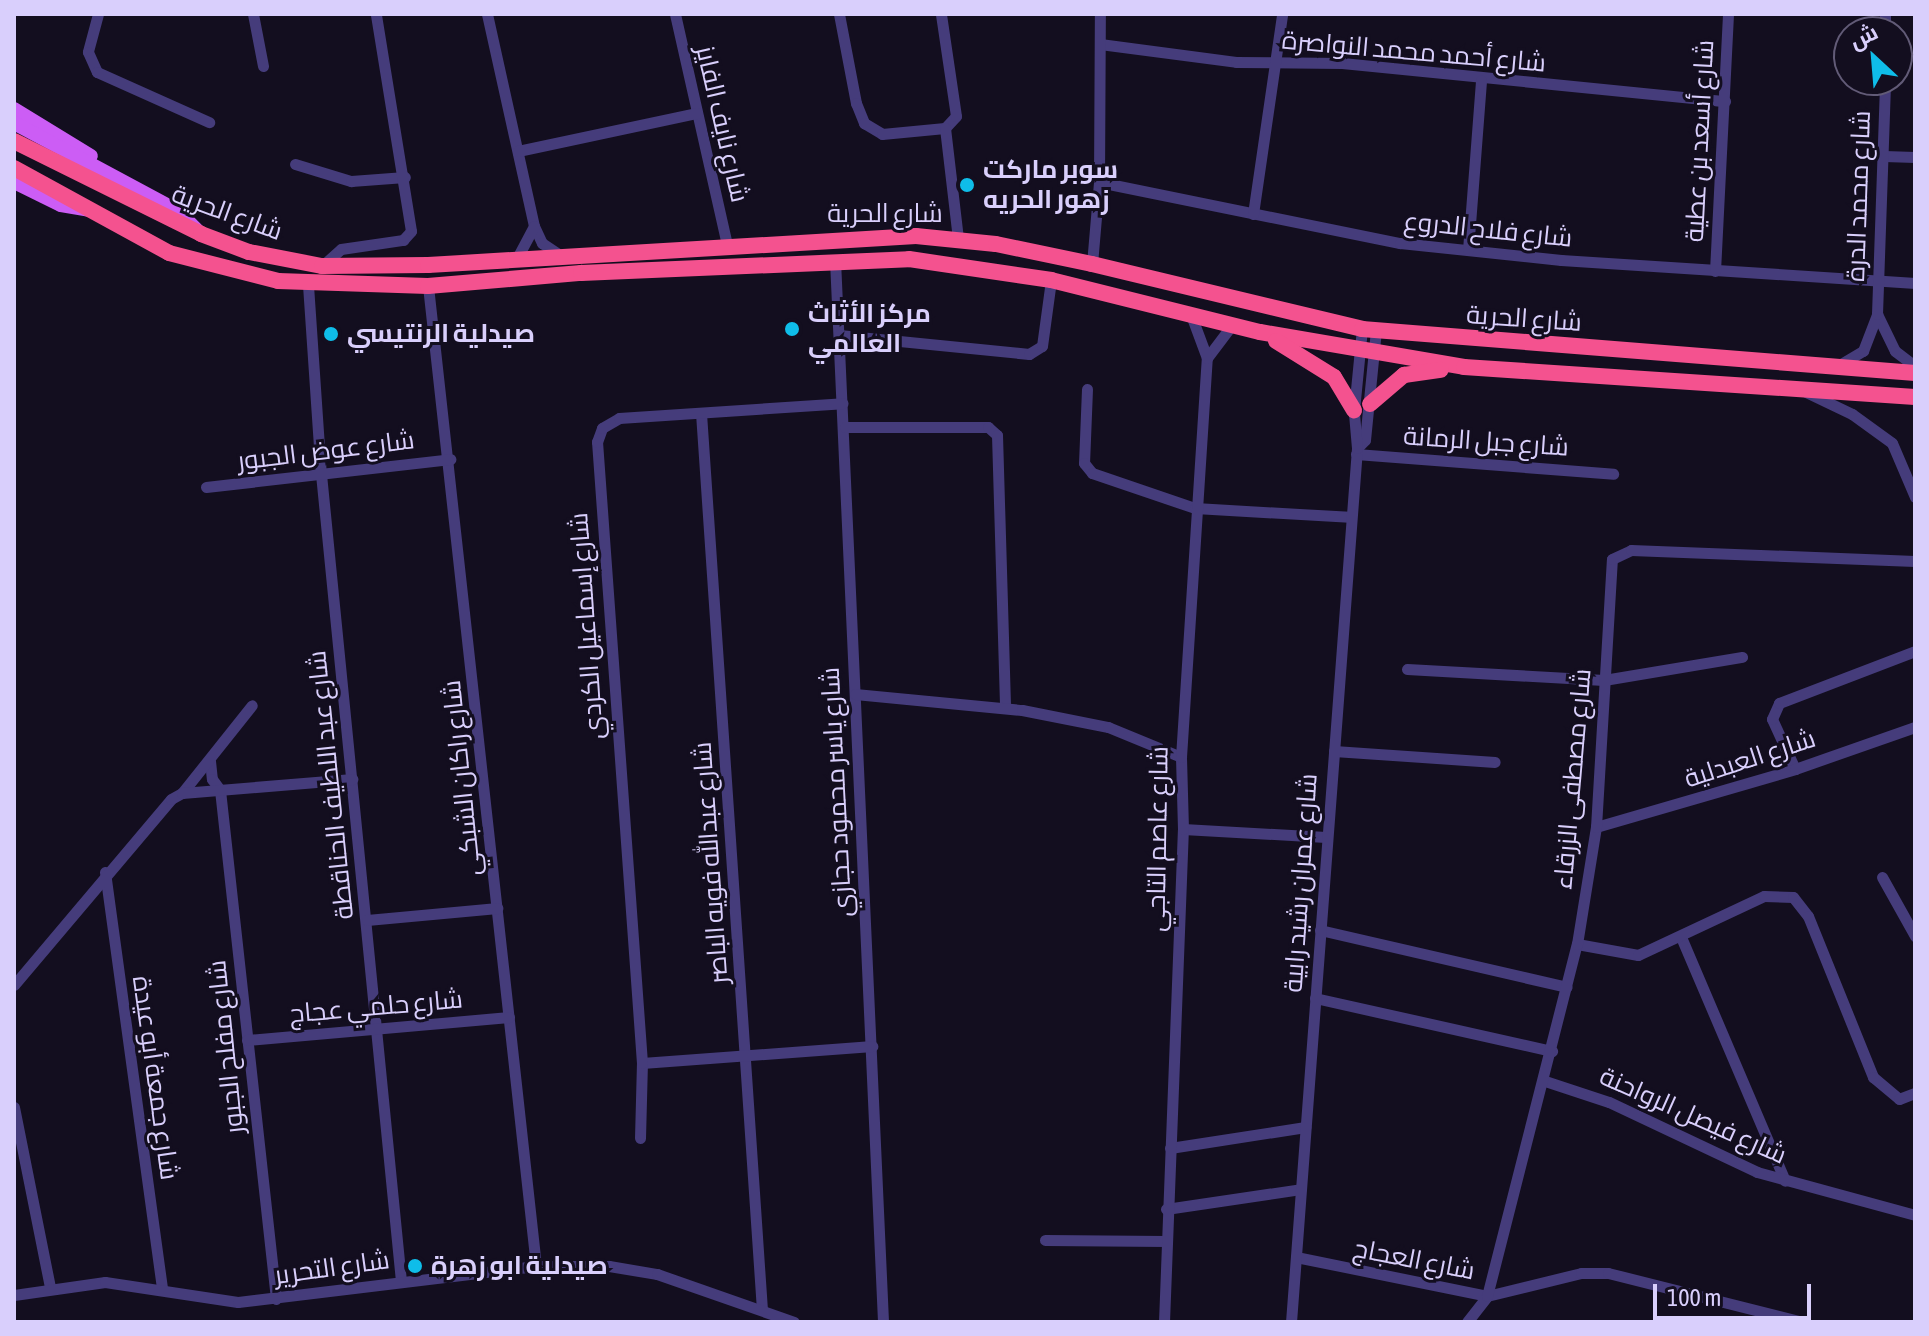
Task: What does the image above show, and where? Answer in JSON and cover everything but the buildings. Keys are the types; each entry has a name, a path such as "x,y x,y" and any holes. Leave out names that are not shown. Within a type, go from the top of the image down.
{"highway":[{"name":"شارع الحرية","path":"14,141 201,234 249,252 322,266 516,260 876,235 958,239 1092,264 1369,330 1915,373"},
{"name":"شارع الحرية","path":"14,168 97,209 149,244 189,261 308,285 428,286 835,260 952,263 1051,280 1260,332 1366,354 1464,367 1794,386 1915,397"},
{"path":"1260,332 1334,377 1362,407 1404,375 1464,367"}],"main road":[{"path":"14,109 85,151 108,173"},
{"path":"14,123 188,218 201,234"},
{"path":"14,182 61,205 97,209"}],"street":[{"path":"98,14 88,52 97,72 209,122"},
{"path":"253,14 263,66"},
{"path":"322,266 341,249 408,237 411,225 376,14"},
{"path":"487,14 534,226 542,243 561,256"},
{"name":"شارع نايف الفايز","path":"675,14 727,244"},
{"path":"839,14 864,123 882,134 945,128"},
{"path":"941,14 957,108 945,128 958,239"},
{"path":"1092,264 1099,182 1100,14"},
{"path":"1253,214 1282,14"},
{"name":"شارع أسعد بن عطية","path":"1715,271 1728,14"},
{"name":"شارع أحمد محمد النواصرة","path":"1100,44 1236,62 1275,61 1725,101"},
{"path":"1468,250 1481,80"},
{"name":"شارع محمد الدرة","path":"1831,366 1850,362 1863,351 1877,314 1885,96"},
{"path":"518,151 697,113"},
{"path":"1884,156 1915,157"},
{"path":"295,164 351,181 405,177"},
{"name":"شارع فلاح الدروع","path":"1099,182 1337,234 1468,250 1715,271 1915,283"},
{"path":"516,260 534,226"},
{"name":"شارع ياسر محمود حجازي","path":"835,260 845,427 883,1322"},
{"path":"839,335 1029,354 1042,346 1051,280"},
{"name":"شارع عبد اللطيف الحناقطة","path":"308,285 321,474 401,1281"},
{"name":"شارع راكان الشبكي","path":"428,286 450,459 536,1266"},
{"name":"شارع محمد الدرة","path":"1877,314 1895,351 1915,366"},
{"name":"شارع عاصم التاجي","path":"1164,1322 1183,829 1181,757 1207,358 1191,315"},
{"path":"1207,358 1232,325"},
{"name":"شارع عمران رشيد رابية","path":"1291,1322 1349,517 1369,330"},
{"path":"1794,386 1852,414 1892,443 1915,491"},
{"path":"1087,389 1086,469 1195,508 1349,517"},
{"name":"شارع إسماعيل الكردي","path":"640,1138 642,1063 597,451 602,428 619,418 842,403"},
{"name":"شارع عبدالله فويه الباصر","path":"701,413 762,1310"},
{"path":"845,427 988,427 997,435 1005,707"},
{"name":"شارع جبل الرمانة","path":"1357,451 1613,474"},
{"name":"شارع عوض الجبور","path":"206,487 450,459"},
{"name":"شارع مصطفى الزرقاء","path":"1487,1296 1545,1081 1577,944 1596,827 1610,570 1619,552 1915,561"},
{"path":"1795,769 1772,719 1779,703 1915,651"},
{"path":"1407,669 1604,680 1742,657"},
{"path":"855,694 1005,707 1108,727 1181,757"},
{"path":"14,985 160,807 182,793 210,761 252,705"},
{"name":"شارع العبدلية","path":"1596,827 1795,769 1915,727"},
{"path":"1334,751 1495,762"},
{"name":"شارع مفلح الجبور","path":"210,761 212,779 220,790 276,1299"},
{"path":"182,793 352,779"},
{"path":"1183,829 1326,837"},
{"name":"شارع جمعة أبو عيدة","path":"105,872 162,1289"},
{"path":"1882,877 1915,936"},
{"path":"1577,944 1629,956 1681,937 1764,896 1793,897 1808,916 1873,1077 1899,1099 1915,1093"},
{"path":"367,920 497,908"},
{"path":"1320,930 1567,987"},
{"path":"1681,937 1785,1181"},
{"path":"1315,998 1552,1051"},
{"name":"شارع حلمي عجاج","path":"247,1040 378,1031 509,1017"},
{"path":"642,1063 872,1046"},
{"name":"شارع فيصل الرواحنة","path":"1545,1081 1591,1094 1725,1158 1785,1181 1915,1215"},
{"path":"14,1107 50,1287"},
{"path":"1170,1148 1305,1127"},
{"path":"1166,1209 1301,1189"},
{"path":"1045,1240 1166,1241"},
{"name":"شارع العجاج","path":"1296,1257 1487,1296 1581,1273 1608,1273 1803,1322"},
{"name":"شارع التحرير","path":"14,1295 50,1287 105,1282 162,1289 217,1301 276,1299 536,1266 609,1266 657,1274 794,1322"},
{"path":"1467,1322 1487,1296"}],"place":[{"name":"سوبر ماركت زهور الحريه","path":"967,185"},
{"name":"مركز الأثاث العالمي","path":"792,329"},
{"name":"صيدلية الرنتيسي","path":"331,334"},
{"name":"صيدلية ابو زهرة","path":"415,1266"}]}
